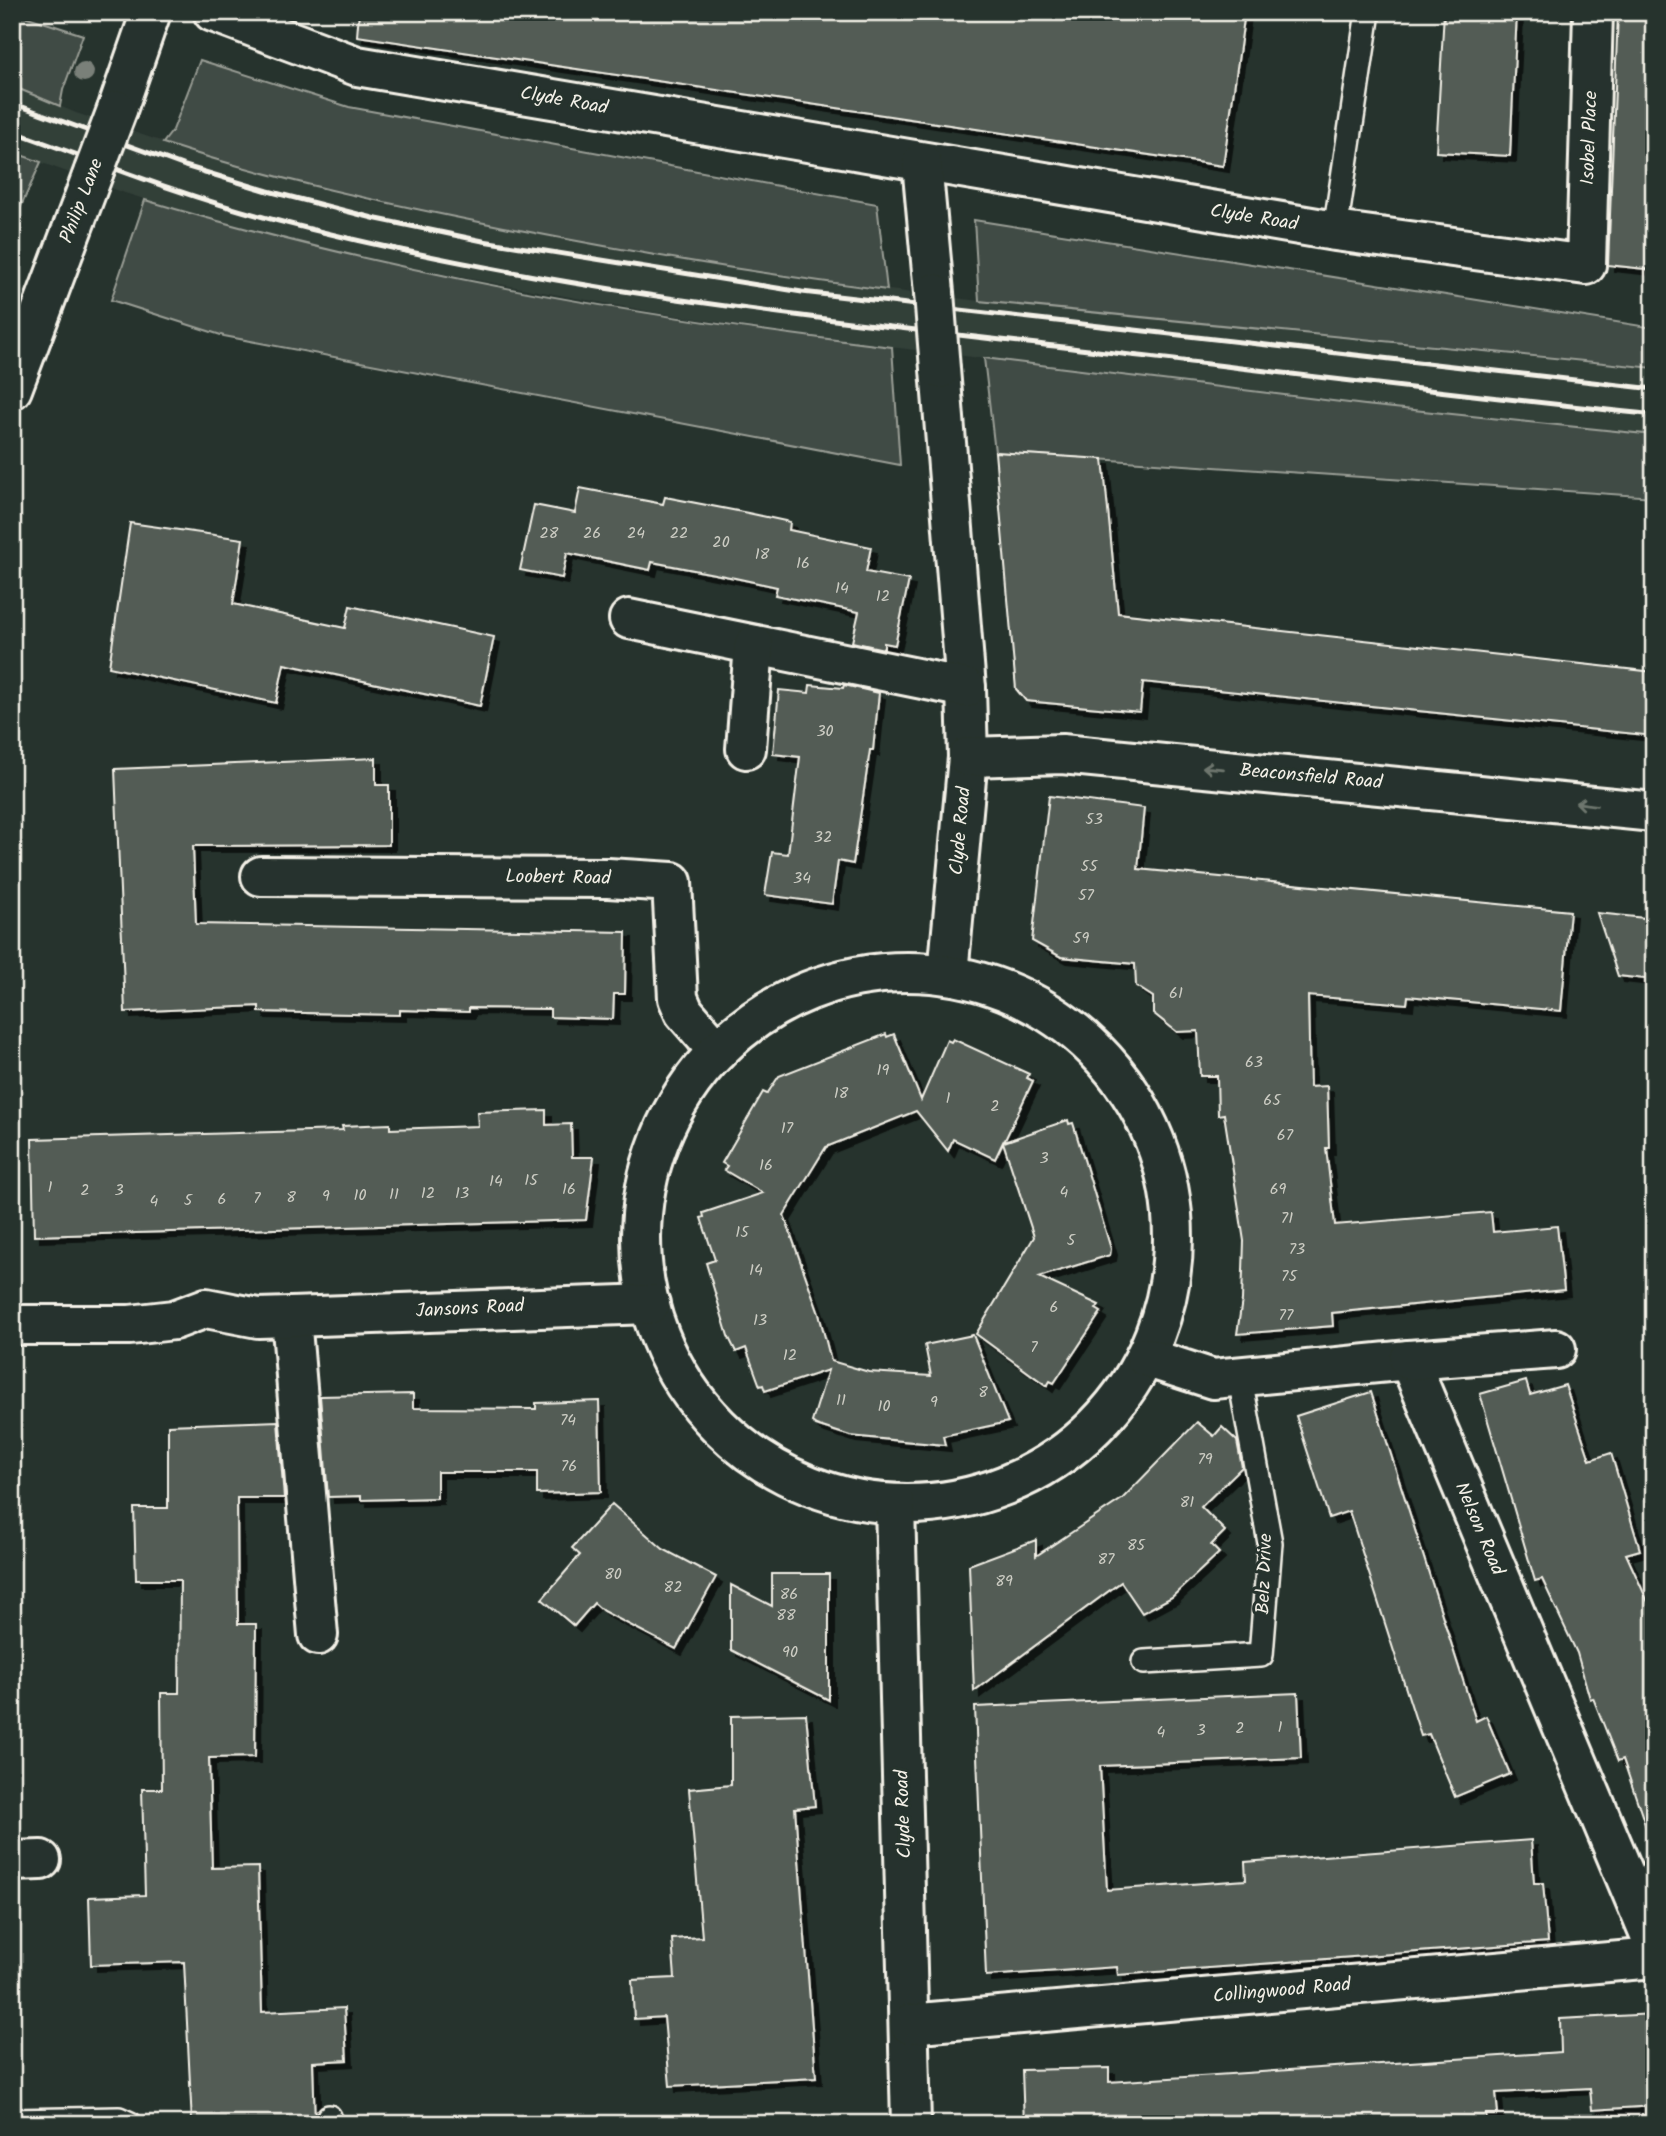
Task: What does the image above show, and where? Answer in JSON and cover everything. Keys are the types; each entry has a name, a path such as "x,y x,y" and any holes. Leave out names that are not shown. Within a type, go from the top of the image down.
{"street":[{"name":"Philip Lane","path":"12,389 151,12"},
{"name":"Clyde Road","path":"213,12 357,66 1335,231 1586,265"},
{"name":"Isobel Place","path":"1586,265 1593,12"},
{"name":"Clyde Road","path":"922,163 966,688 968,757 948,974"},
{"path":"629,620 966,688"},
{"path":"746,749 754,645"},
{"name":"Beaconsfield Road","path":"968,757 1062,754 1654,812"},
{"name":"Loobert Road","path":"261,876 608,878 672,882 678,998 684,1012 718,1051"},
{"path":"890,972 948,974 1000,988 1050,1013 1083,1038 1112,1068 1143,1115 1164,1166 1171,1208 1173,1250 1164,1305 1146,1357 1132,1381 1097,1425 1076,1444 1038,1470 978,1495 952,1501 895,1504 841,1497 814,1488 764,1463 742,1447 702,1408 685,1386 660,1336 650,1304 642,1227 650,1172 658,1145 682,1095 718,1051 749,1024 784,1002 836,981 890,972"},
{"name":"Jansons Road","path":"12,1325 130,1325 174,1320 206,1308 258,1318 650,1304"},
{"path":"291,1317 318,1635"},
{"path":"1146,1357 1198,1376 1240,1378 1409,1360 1556,1349"},
{"name":"Nelson Road","path":"1409,1360 1654,1945"},
{"name":"Clyde Road","path":"895,1504 911,2124"},
{"name":"Collingwood Road","path":"909,2024 1654,1958"}],"lane":[{"path":"1335,231 1368,12"},
{"name":"Belz Drive","path":"1144,1662 1261,1655 1270,1543 1240,1378"},
{"path":"12,2121 119,2119 130,2124"}],"shaded area":[{"path":"12,12 83,35 60,106 12,86"},
{"path":"200,60 349,107 877,204 887,290 695,262 461,218 290,180 163,143 173,130"},
{"path":"12,86 76,113 236,166 369,201 641,254 823,282 1021,306 1654,368 1654,435 1365,405 850,342 658,313 378,262 240,229 125,193 12,152"},
{"path":"12,152 41,162 18,213 12,211"},
{"path":"145,200 328,250 515,290 703,322 892,347 900,465 224,336 111,300"},
{"path":"974,220 1654,328 1654,368 979,301"},
{"path":"984,358 1365,405 1654,435 1654,497 995,452"}],"building":[{"path":"359,12 1245,12 1223,166 357,36"},
{"path":"1444,12 1517,12 1510,156 1436,152"},
{"path":"1618,12 1654,12 1654,270 1608,265"},
{"path":"995,452 1103,459 1118,613 1654,672 1654,736 1143,682 1140,712 1026,701 1016,689"},
{"path":"580,488 663,504 665,497 748,513 790,522 789,530 871,547 866,572 909,580 895,645 884,643 884,649 852,642 859,612 775,595 777,587 735,578 652,562 650,570 567,553 562,578 520,570 534,505 575,513"},
{"path":"130,523 243,539 233,604 345,628 350,606 494,637 480,706 284,664 276,703 109,667"},
{"path":"810,685 843,688 844,685 879,693 873,750 870,750 853,864 838,861 832,904 765,895 772,852 788,854 800,757 773,754 779,690 809,693"},
{"path":"376,758 376,785 389,785 389,845 193,846 196,924 626,932 625,994 614,994 613,1019 550,1017 550,1009 469,1008 469,1012 400,1010 400,1015 259,1012 259,1006 125,1012 115,769"},
{"path":"1049,796 1144,808 1138,869 1570,911 1561,1011 1408,996 1407,1004 1308,996 1310,1087 1327,1086 1329,1148 1326,1148 1335,1225 1491,1212 1493,1232 1557,1226 1564,1290 1332,1313 1333,1326 1237,1334 1242,1300 1244,1241 1224,1114 1218,1115 1217,1076 1200,1076 1198,1031 1177,1032 1153,1013 1153,997 1136,986 1135,964 1061,957 1032,941"},
{"path":"1597,913 1654,919 1654,980 1618,976"},
{"path":"886,1034 887,1037 894,1034 921,1100 947,1040 951,1042 953,1039 1029,1074 1027,1078 1033,1081 1004,1142 1068,1120 1069,1124 1073,1123 1111,1249 1110,1255 1039,1277 1099,1305 1096,1309 1101,1312 1054,1383 1050,1381 1047,1386 976,1334 1034,1237 1003,1142 995,1159 953,1139 948,1151 916,1111 826,1147 784,1215 819,1314 831,1361 869,1372 931,1376 925,1345 973,1335 1008,1422 943,1436 945,1445 850,1436 816,1425 812,1422 828,1370 765,1391 763,1385 760,1386 746,1348 736,1352 728,1336 706,1263 715,1260 701,1218 704,1217 703,1213 763,1193 724,1170 727,1166 722,1163 763,1092 767,1094 779,1076"},
{"path":"546,1110 546,1125 571,1124 572,1157 594,1157 586,1220 34,1236 32,1139 343,1130 342,1126 390,1124 390,1129 478,1126 477,1112"},
{"path":"1526,1381 1530,1395 1565,1385 1590,1460 1611,1453 1640,1550 1626,1554 1654,1615 1654,1828 1647,1830 1623,1759 1618,1761 1593,1698 1590,1699 1577,1653 1542,1579 1535,1581 1480,1394"},
{"path":"1371,1392 1476,1721 1486,1716 1510,1774 1455,1797 1429,1734 1421,1736 1349,1511 1329,1518 1296,1416"},
{"path":"413,1394 413,1408 536,1409 536,1403 599,1401 601,1492 537,1494 537,1472 437,1472 437,1498 361,1500 361,1496 328,1497 320,1396"},
{"path":"278,1421 284,1498 237,1498 238,1624 256,1624 255,1757 209,1758 212,1868 258,1867 262,2012 344,2008 347,2060 313,2062 315,2124 192,2124 184,1962 91,1965 89,1897 145,1895 142,1789 162,1789 161,1693 179,1693 180,1580 136,1580 134,1508 168,1508 168,1425"},
{"path":"1197,1422 1214,1436 1222,1427 1237,1441 1242,1467 1201,1507 1225,1531 1211,1545 1219,1553 1172,1597 1142,1613 1121,1582 974,1691 969,1565 1036,1540 1036,1556 1122,1499"},
{"path":"612,1504 663,1549 716,1577 676,1649 603,1611 594,1603 574,1626 542,1599 580,1555 572,1548"},
{"path":"772,1574 829,1574 829,1700 731,1650 731,1585 772,1606"},
{"path":"1298,1693 1301,1758 1100,1766 1107,1890 1246,1880 1245,1862 1531,1840 1534,1883 1543,1883 1548,1942 1118,1975 1117,1967 986,1976 975,1707"},
{"path":"806,1714 815,1806 795,1808 816,2078 670,2086 664,2017 634,2019 632,1980 675,1978 672,1939 702,1937 689,1789 731,1785 731,1716"},
{"path":"1654,2014 1654,2106 1592,2110 1590,2088 1496,2093 1498,2114 1486,2114 1487,2124 1024,2124 1022,2070 1109,2068 1109,2082 1561,2052 1560,2019"}],"railway":[{"path":"12,103 185,166 268,191 377,219 483,241 802,292 1654,389"},
{"path":"12,131 170,188 267,218 361,241 550,279 837,321 1654,415"}]}
